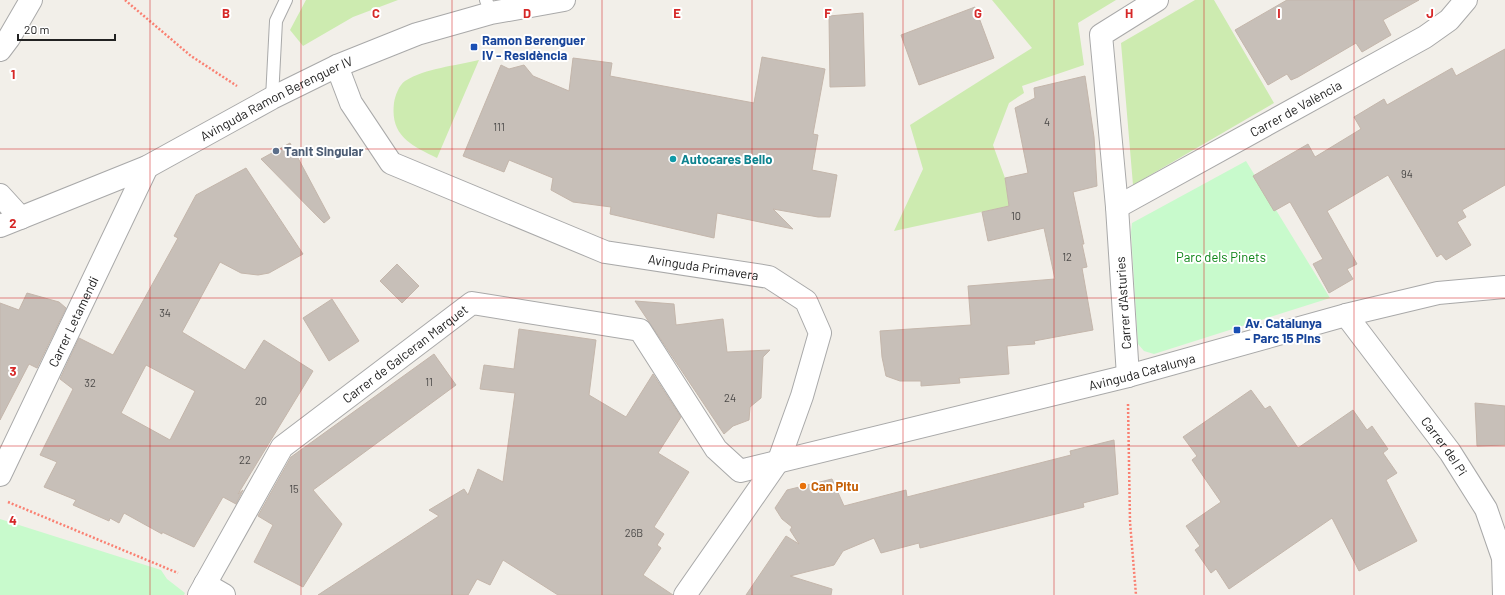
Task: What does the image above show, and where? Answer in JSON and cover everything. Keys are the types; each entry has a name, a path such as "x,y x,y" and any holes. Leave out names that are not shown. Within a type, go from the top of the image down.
{"street":[{"path":"0,50 9,38 30,0"},
{"name":"Avinguda Ramon Berenguer IV","path":"0,226 147,167 264,102 337,66 488,7 564,0"},
{"name":"Carrer d'Asturies","path":"1128,376 1117,207 1101,35 1157,0"},
{"name":"Carrer de València","path":"1117,207 1425,37 1449,20 1466,0"},
{"name":"Avinguda Primavera","path":"337,66 351,103 391,163 605,252 769,277 806,302 820,333 802,396 778,460 685,595"},
{"name":"Carrer Letamendi","path":"0,475 147,167"},
{"path":"0,195 21,218"},
{"name":"Avinguda Catalunya","path":"778,460 1128,376 1346,315 1438,293 1505,287"},
{"name":"Carrer de Galceran Marquet","path":"202,590 282,447 472,303 640,330 716,449 740,471 778,460"},
{"name":"Carrer del Pi","path":"1346,315 1450,452 1486,509 1503,558 1504,595"},
{"path":"202,590 224,595"}],"lane":[{"path":"264,102 276,21 286,0"}],"path":[{"path":"125,0 191,56 264,102"},
{"path":"1128,376 1130,522 1136,595"},
{"path":"7,502 202,590"}],"green space":[{"path":"306,0 398,0 353,17 303,46 290,30"},
{"path":"992,0 1116,0 1078,23 1084,65 1022,86 1024,93 1009,103 993,145 1005,178 1009,206 894,231 923,169 910,125 1032,48"},
{"path":"1195,0 1214,0 1274,103 1133,185 1121,43"},
{"path":"479,60 437,158 419,149 404,138 395,124 394,114 395,97 403,83 413,77 431,70"},
{"name":"Parc dels Pinets","path":"1246,161 1330,298 1154,354 1144,351 1138,344 1131,232 1132,223"},
{"path":"0,519 161,570 167,579 185,593 184,595 0,595"}],"building":[{"path":"1287,0 1419,0 1383,20 1391,35 1362,52 1356,43 1298,77 1291,80 1287,74 1268,85 1235,30"},
{"path":"975,7 994,58 919,85 901,35"},
{"path":"863,13 865,86 830,87 829,16"},
{"path":"1505,49 1505,185 1462,210 1466,217 1457,222 1471,245 1446,260 1441,254 1437,257 1388,175 1327,211 1357,264 1347,269 1353,279 1329,293 1313,264 1323,259 1290,202 1274,211 1253,176 1308,144 1315,157 1361,129 1354,117 1384,99 1387,105 1452,68 1456,76"},
{"path":"762,57 825,69 813,134 818,135 812,170 837,175 830,217 818,217 773,209 793,229 717,213 714,238 610,214 611,207 573,202 551,190 553,178 509,160 504,172 463,156 501,65 509,69 524,65 533,76 569,91 573,58 612,63 610,76 754,103"},
{"path":"1085,76 1094,137 1097,186 1073,192 1084,244 1082,244 1087,267 1082,268 1093,330 1034,341 1035,344 1007,346 1009,374 959,378 960,383 921,386 921,381 900,381 886,376 882,357 880,331 971,325 968,286 1055,279 1044,228 988,241 982,212 1009,206 1005,178 1028,173 1015,108 1035,98 1034,88"},
{"path":"290,143 330,218 324,223 261,159"},
{"path":"246,168 303,254 269,273 258,275 241,273 220,262 182,332 245,370 264,340 313,371 238,494 243,490 236,504 223,497 194,547 162,532 162,534 124,513 119,523 110,518 109,521 73,505 76,500 44,487 57,462 40,455 73,389 60,379 79,338 113,355 178,238 174,236 196,195","holes":["146,365 195,391 170,440 121,413"]},
{"path":"397,264 419,286 402,303 380,281"},
{"path":"27,293 59,302 66,308 37,368 29,364 0,420 0,303 19,310"},
{"path":"332,299 359,341 329,361 303,318"},
{"path":"635,301 674,304 676,325 723,319 727,352 770,350 763,357 761,398 750,407 749,420 733,426 724,434"},
{"path":"519,329 596,340 589,395 626,417 653,374 681,417 658,453 689,472 654,527 664,534 657,545 661,548 643,575 673,595 558,595 503,560 490,585 477,579 468,595 318,595 439,516 429,510 464,489 468,495 478,469 503,482 515,393 480,389 484,365 514,369"},
{"path":"434,354 456,385 313,490 342,524 303,587 254,562 273,525 258,516 291,457"},
{"path":"1251,390 1265,409 1270,406 1298,448 1353,410 1367,430 1372,426 1388,449 1383,453 1397,473 1386,480 1417,541 1359,571 1332,518 1229,589 1216,569 1211,573 1195,550 1200,546 1186,526 1221,502 1192,460 1197,456 1183,437"},
{"path":"1475,403 1505,406 1505,445 1477,446"},
{"path":"1114,440 1118,494 1083,503 1084,507 920,548 919,543 881,553 874,538 843,551 834,565 790,576 832,589 831,595 746,595 786,536 799,544 790,530 792,527 782,519 775,508 787,490 832,479 844,506 906,490 907,497 1071,455 1070,451"}],"place":[{"name":"Ramon Berenguer IV - Residència","path":"474,47"},
{"name":"Tanit Singular","path":"276,151"},
{"name":"Autocares Bello","path":"673,159"},
{"name":"Av. Catalunya - Parc 15 Pins","path":"1237,330"},
{"name":"Can Pitu","path":"803,486"}]}
